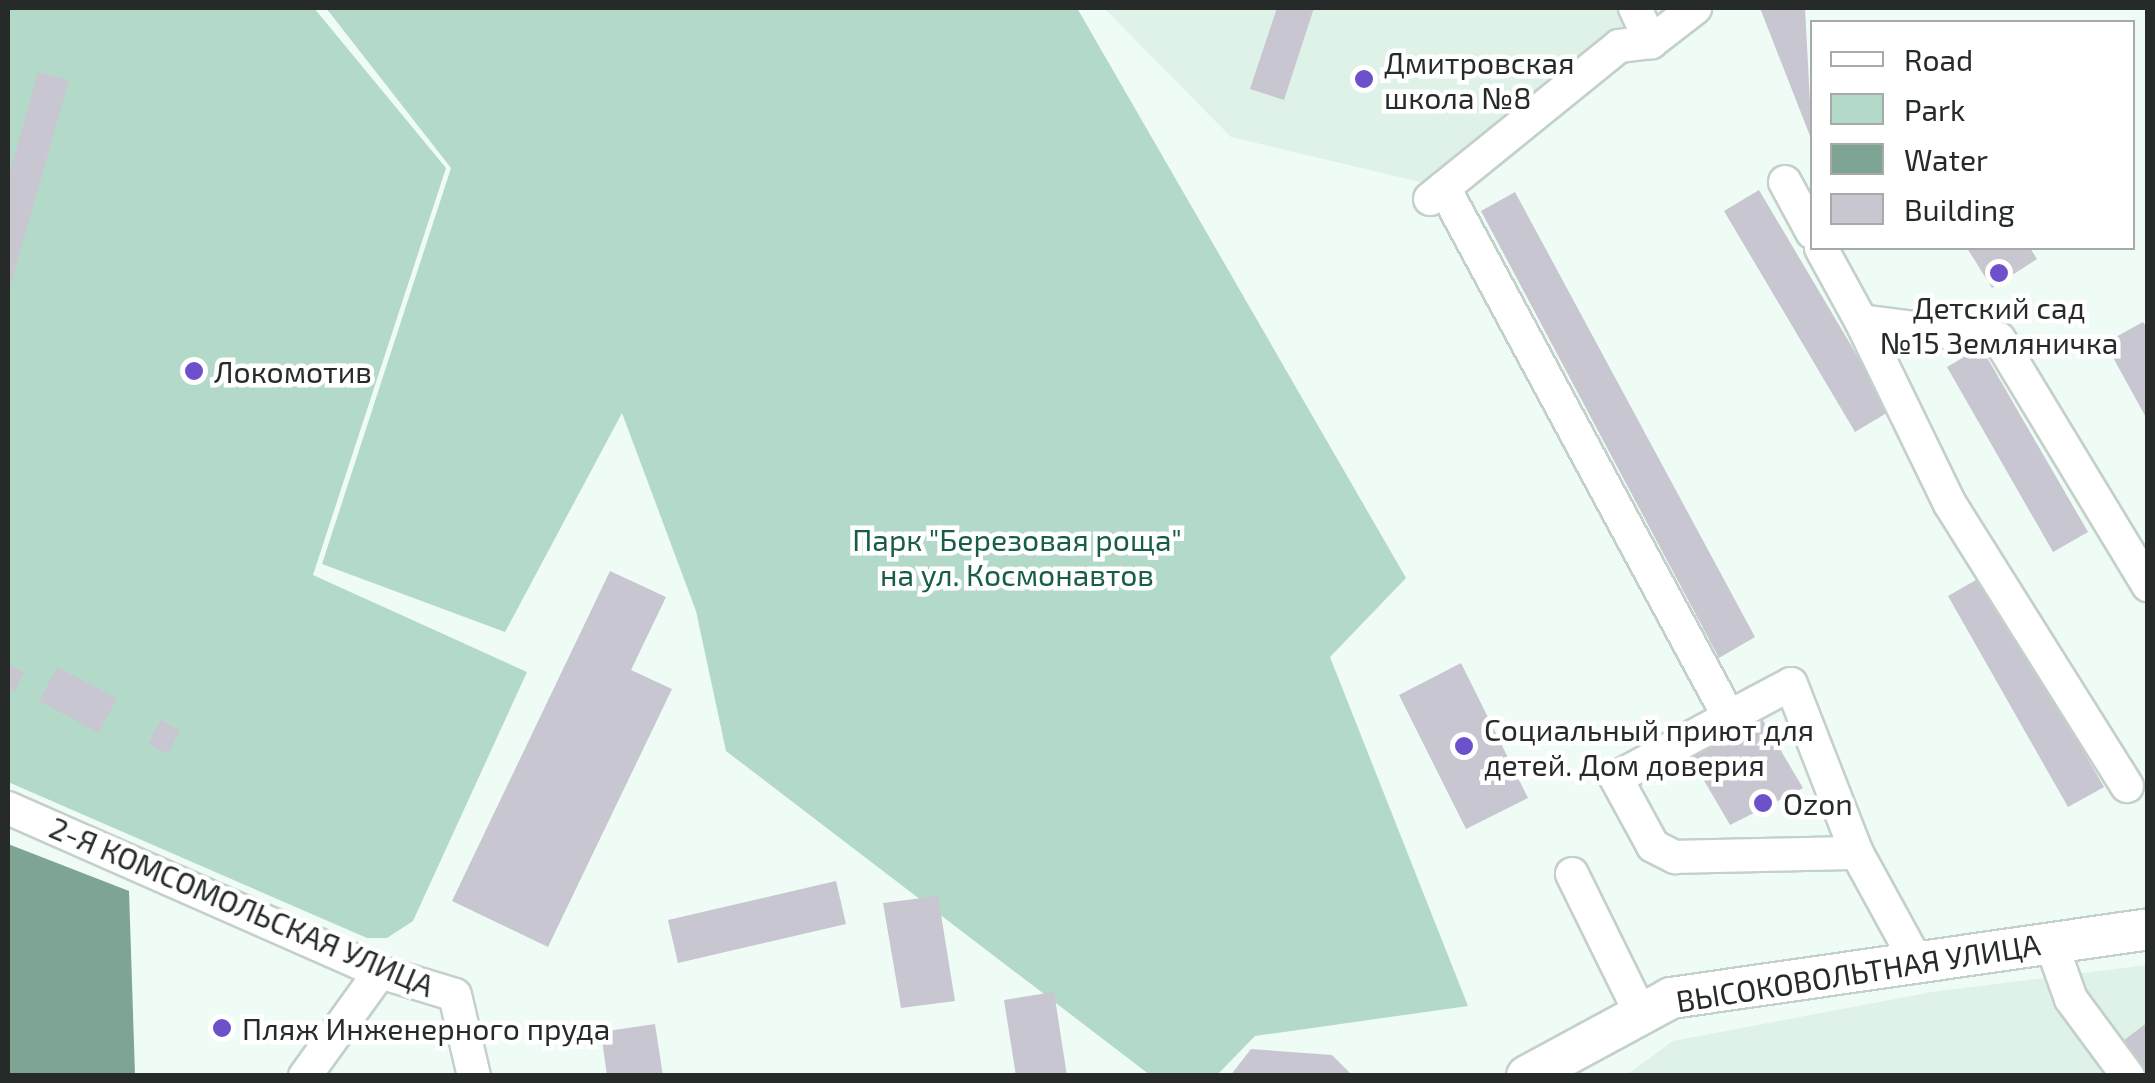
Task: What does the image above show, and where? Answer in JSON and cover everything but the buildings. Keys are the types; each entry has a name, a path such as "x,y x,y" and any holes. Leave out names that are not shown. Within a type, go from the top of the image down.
{"main road":[{"name":"ВЫСОКОВОЛЬТНАЯ УЛИЦА","path":"1526,1076 1671,998 1915,959 2148,929"}],"street":[{"path":"1635,8 1651,42"},
{"path":"1695,8 1651,42 1619,46 1436,194 1728,717"},
{"path":"1785,182 1810,228"},
{"path":"1822,250 1861,320 1950,504 2127,786"},
{"path":"1861,320 1998,339 2148,585"},
{"path":"1857,853 1676,858 1653,846 1616,778 1792,684 1857,853 1915,959"},
{"name":"2-Я КОМСОМОЛЬСКАЯ УЛИЦА","path":"8,808 380,972 455,995 474,1076"},
{"path":"1572,874 1640,1012"},
{"path":"2050,944 2070,998 2128,1076"},
{"path":"305,1076 380,972"}],"shaded area":[{"name":"Дмитровская школа №8","path":"1104,8 1621,8 1628,21 1424,183 1231,137"},
{"path":"2147,965 2147,1075 1625,1076 1673,1041 1932,992"}],"green space":[{"name":"Локомотив","path":"8,8 314,8 446,168 313,575 527,672 413,921 387,938 367,938 8,782"},
{"name":"Парк \"Березовая роща\" на ул. Космонавтов","path":"326,8 1077,8 1406,578 1330,657 1468,1006 1255,1036 1217,1075 1150,1075 726,751 696,611 622,413 505,632 322,564 451,168"}],"water":[{"path":"8,844 129,891 135,1075 8,1075"}],"place":[{"name":"Дмитровская школа №8","path":"1364,79"},
{"name":"Детский сад №15 Земляничка","path":"1999,273"},
{"name":"Локомотив","path":"194,371"},
{"name":"Социальный приют для детей. Дом доверия","path":"1464,746"},
{"name":"Ozon","path":"1763,803"},
{"name":"Пляж Инженерного пруда","path":"222,1028"}]}
